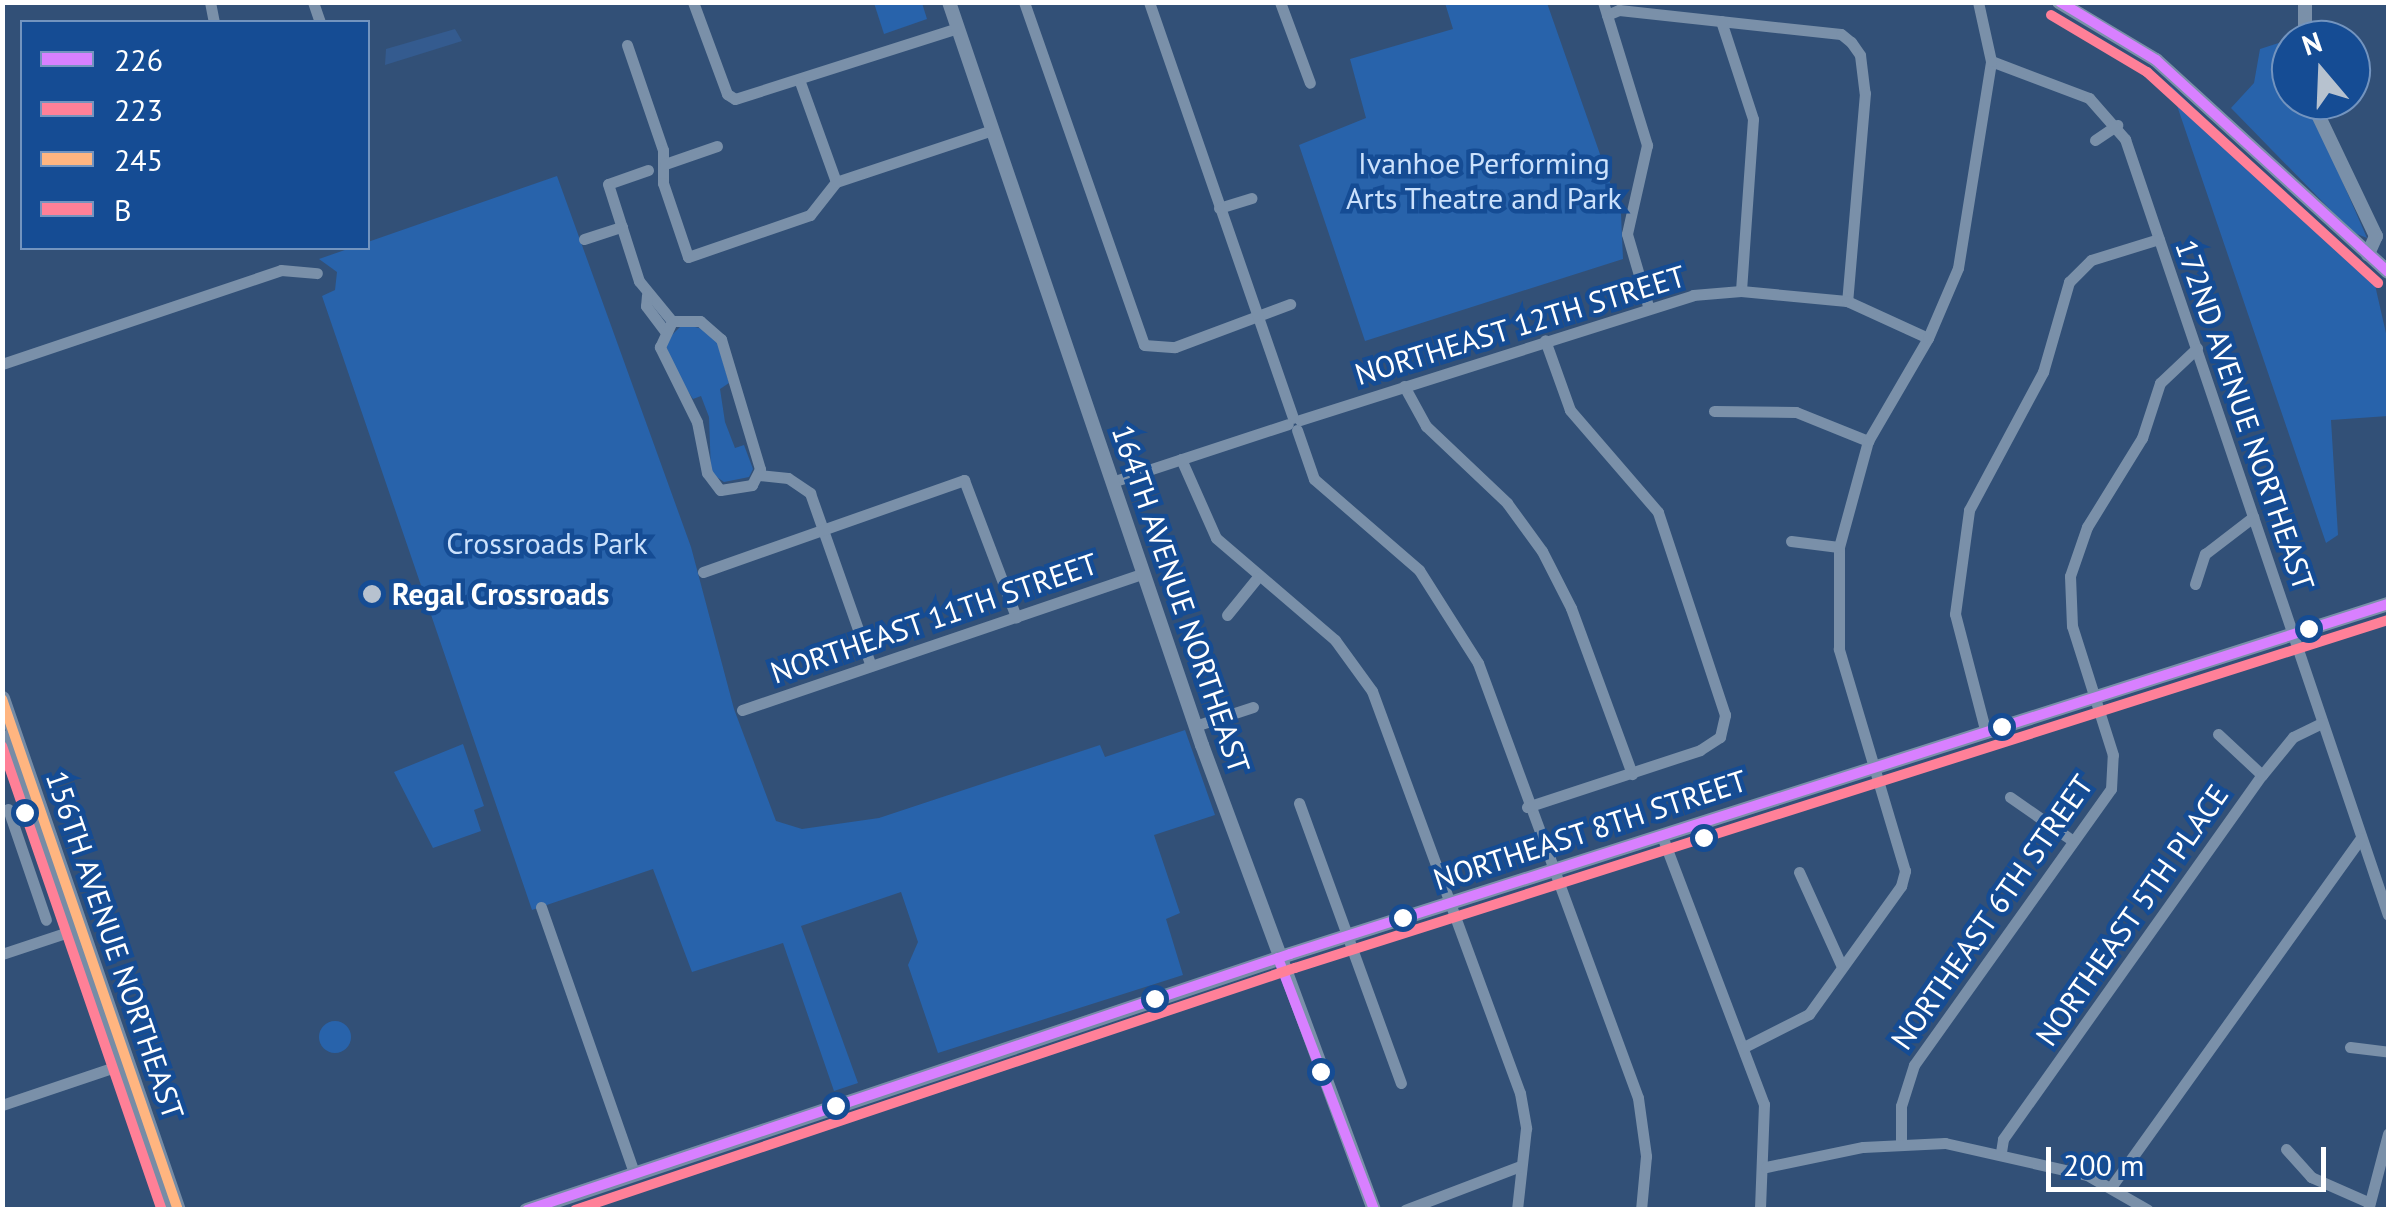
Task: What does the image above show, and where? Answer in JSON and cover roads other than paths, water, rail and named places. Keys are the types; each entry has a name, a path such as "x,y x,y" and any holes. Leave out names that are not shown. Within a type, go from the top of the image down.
{"main road":[{"name":"156TH AVENUE NORTHEAST","path":"2,698 178,1210"},
{"name":"156TH AVENUE NORTHEAST","path":"2,737 12,808 70,931 165,1210"},
{"name":"NORTHEAST 8TH STREET","path":"526,1210 1278,958"}],"street":[{"path":"693,2 727,94 735,99 800,82 958,28"},
{"name":"164TH AVENUE NORTHEAST","path":"949,2 1195,726 1374,1210"},
{"path":"1024,2 1138,337 1154,349 1260,319 1290,304"},
{"path":"1148,2 1314,479 1419,570 1456,620 1478,663 1550,872 1638,1098 1646,1156 1641,1210"},
{"path":"1280,2 1310,83"},
{"path":"1744,1047 1798,1024 1901,886 1904,872 1839,649 1839,546 1868,441 1928,338 1958,268 1991,61 1978,2"},
{"path":"2059,2 2156,60 2388,272"},
{"path":"1648,306 1627,234 1647,144 1605,9 1841,34 1860,55 1865,93 1847,301"},
{"path":"1721,21 1753,119 1741,291"},
{"path":"627,44 664,164 663,183 688,257 810,214 836,182 992,130"},
{"path":"1991,61 2089,98 2117,125 2095,140"},
{"path":"800,82 836,182"},
{"path":"2321,120 2376,236 2368,254"},
{"name":"172ND AVENUE NORTHEAST","path":"2117,125 2197,348 2388,915"},
{"path":"664,164 717,146"},
{"path":"648,170 608,184 647,295 668,326"},
{"path":"1219,208 1252,198"},
{"path":"584,239 622,227"},
{"path":"1986,733 1955,614 1968,510 2033,395 2059,300 2076,271 2091,260 2158,239"},
{"path":"2,364 282,270 317,273"},
{"name":"NORTHEAST 12TH STREET","path":"1112,482 1648,306 1741,291 1847,301 1928,338"},
{"path":"668,326 700,322 721,339 758,475"},
{"path":"668,326 660,348 697,422 712,483 732,491 758,475 802,484 826,530 871,666"},
{"path":"1527,807 1632,774 1720,737 1721,700 1653,502 1570,410 1546,340"},
{"path":"2095,699 2068,601 2078,546 2142,438 2160,383 2197,348"},
{"path":"1404,386 1426,426 1507,503 1552,570 1632,774"},
{"path":"1714,411 1796,412 1868,441"},
{"path":"1181,459 1206,523 1257,578 1335,640 1361,670 1520,1093 1526,1128 1517,1210"},
{"path":"703,572 964,480 1016,616"},
{"path":"2194,584 2212,546 2253,517"},
{"path":"1791,542 1839,546"},
{"name":"NORTHEAST 11TH STREET","path":"742,710 1142,574"},
{"path":"1226,615 1257,578"},
{"name":"NORTHEAST 8TH STREET","path":"1278,958 2388,604"},
{"name":"NORTHEAST 6TH STREET","path":"1901,1142 1901,1106 1914,1065 2112,789 2116,770 2095,699"},
{"path":"1195,726 1253,707"},
{"name":"NORTHEAST 5TH PLACE","path":"2001,1152 2003,1140 2262,775 2293,737 2322,723"},
{"path":"2218,734 2262,775"},
{"path":"2010,797 2073,842"},
{"path":"1300,804 1344,936 1401,1083"},
{"path":"12,808 46,920"},
{"path":"1662,836 1764,1104 1766,1167 1760,1210"},
{"path":"2112,1187 2361,838"},
{"path":"1799,872 1842,967"},
{"path":"541,906 634,1173"},
{"path":"2,954 70,931"},
{"path":"2350,1047 2388,1052"},
{"path":"2,1105 115,1067"},
{"path":"2286,1150 2311,1178 2369,1206 2388,1134"},
{"path":"1766,1167 1901,1142 2001,1152 2112,1187 2148,1210"},
{"path":"1405,1210 1520,1166"}],"place":[{"name":"Regal Crossroads","path":"372,594"}],"park label":[{"name":"Ivanhoe Performing Arts Theatre and Park","path":"1484,180"},
{"name":"Crossroads Park","path":"547,543"}]}
